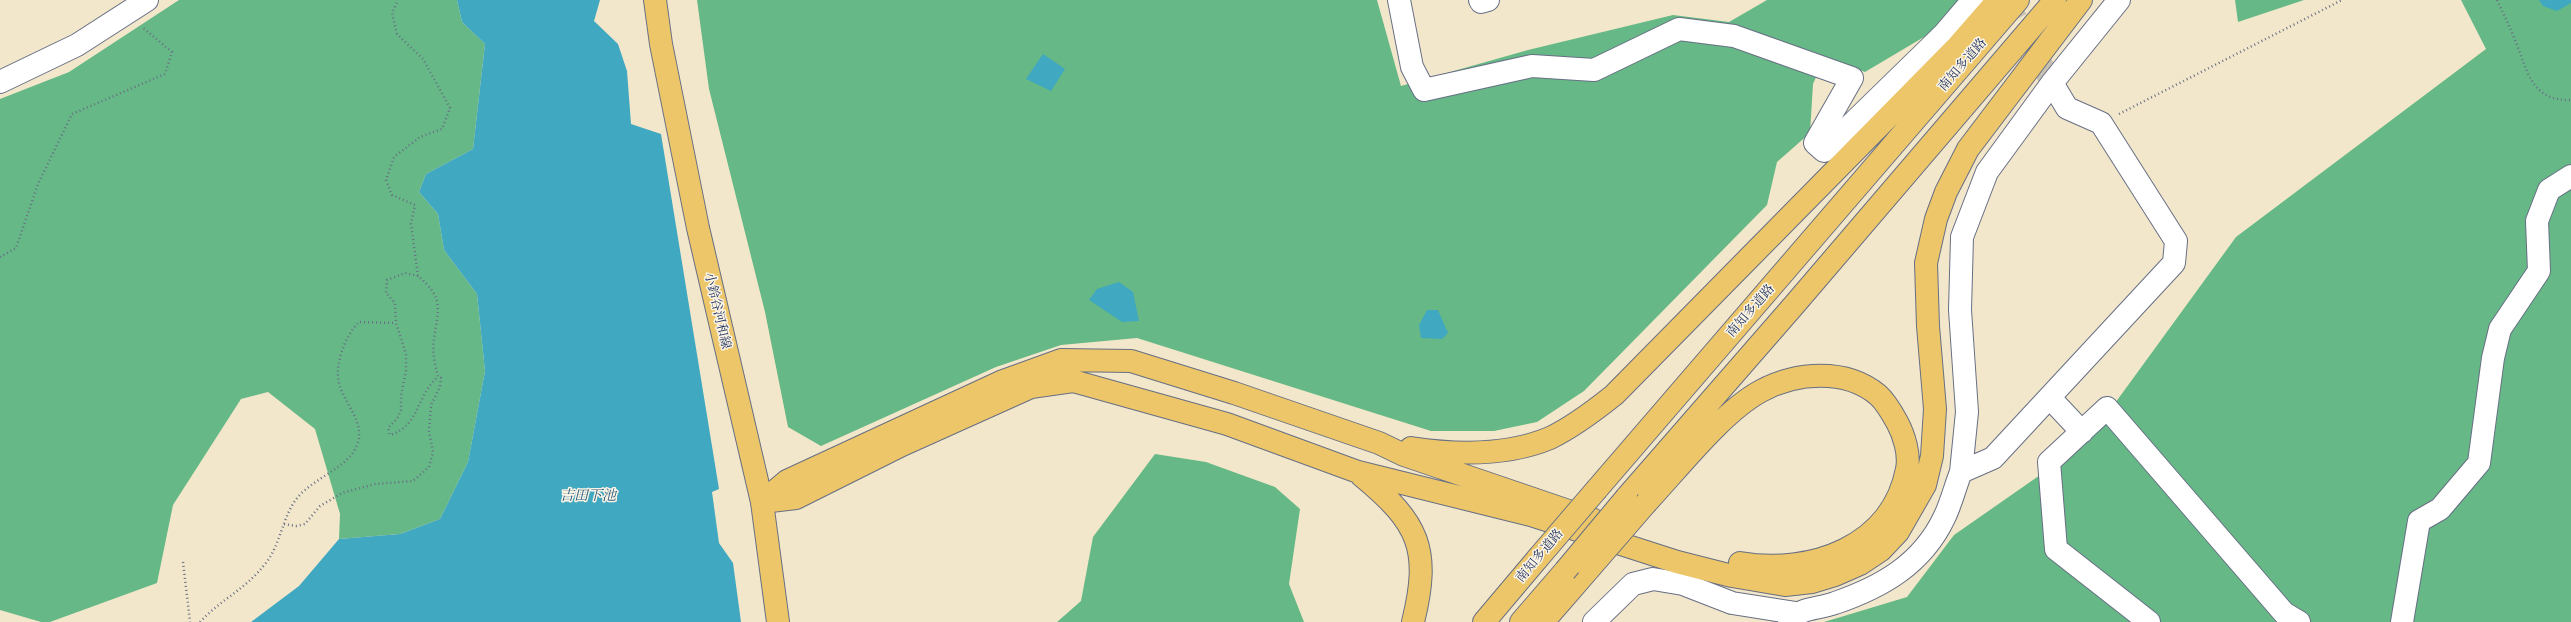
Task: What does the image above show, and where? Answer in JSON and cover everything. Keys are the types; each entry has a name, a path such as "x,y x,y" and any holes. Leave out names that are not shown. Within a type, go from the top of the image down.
{"main road":[{"name":"小鈴谷河和線","path":"655,0 667,75 698,228 762,502 778,622"},
{"path":"1379,443 1465,454 1510,449 1550,438 1585,417 1614,396 1958,47 1998,0"},
{"name":"南知多道路","path":"1484,622 2018,0"},
{"name":"南知多道路","path":"1521,622 1626,498 1801,298 2055,0"},
{"path":"762,502 796,498 902,445 1030,387 1073,381 1227,424 1358,472 1531,515 1677,562 1732,576 1784,585 1812,582 1835,575 1860,564 1881,550 1898,532 1925,485 1932,456 1936,409 1928,326 1926,263 1936,219 1946,192 1968,149 2081,0"},
{"path":"762,502 794,478 1003,381 1061,360 1131,361 1234,393 1379,443 1419,460 1675,546 1731,562 1766,567 1803,564 1839,554 1871,533 1895,505 1908,468 1904,435 1891,411 1878,395 1859,384 1843,378 1810,375 1787,380 1762,390 1739,404 1647,502 1589,569 1543,622"},
{"path":"1358,472 1388,497 1410,524 1422,562 1420,594 1414,622"}],"street":[{"path":"0,82 76,45 147,0"},
{"path":"1399,0 1412,67 1424,90 1532,66 1594,70 1679,29 1734,36 1852,78 1815,143 1824,151 1944,34 1973,0"},
{"path":"1480,0 1481,2 1488,0"},
{"path":"1594,622 1633,584 1653,578 1683,584 1732,603 1792,617 1835,603 1896,575 1923,553 1944,518 1961,472 1967,412 1960,310 1962,237 1987,172 2052,83 2119,0"},
{"path":"1961,472 1993,458 2174,263 2176,241 2101,123 2067,108 2052,83"},
{"path":"2402,622 2419,521 2440,509 2479,463 2493,358 2500,330 2539,271 2537,221 2549,190 2571,176"},
{"path":"2050,398 2082,432"},
{"path":"2149,622 2056,549 2049,462 2107,408 2284,613 2299,622"}],"path":[{"path":"398,0 392,13 397,34 423,59 450,108 442,129 420,137 394,157 386,180 392,195 415,205 411,224 418,276"},
{"path":"2101,123 2342,0"},
{"path":"2497,0 2511,30 2528,77 2533,84 2547,96 2559,100 2571,100"},
{"path":"0,257 16,248 38,184 72,114 165,74 172,52 136,22"},
{"path":"284,524 296,526 306,524 320,506 342,493 375,484 413,481 429,467 433,452 429,432 431,405 440,387 441,378 438,376 434,341 439,317 439,300 431,286 418,276 405,274 388,280 386,293 395,303 396,323 406,354 406,371 401,396 401,410 398,419 388,428 390,435 398,432 411,422 423,394 438,376"},
{"path":"200,622 245,587 266,563 298,497 309,486 348,457 357,446 359,432 357,421 338,383 342,351 359,322 396,323"},
{"path":"184,562 190,622"}],"green space":[{"path":"179,0 457,0 462,22 485,44 473,149 426,174 419,192 438,214 444,250 477,294 485,371 468,462 440,519 400,534 339,539 340,514 315,429 268,392 241,399 173,505 157,583 50,622 41,622 0,610 0,99 69,72"},
{"path":"697,0 1377,0 1401,86 1528,50 1673,15 1729,22 1767,0 1961,0 1929,34 1865,72 1825,57 1813,84 1810,133 1777,162 1767,205 1584,391 1537,422 1494,431 1431,431 1137,338 1061,345 996,367 821,446 788,427 765,312 709,89"},
{"path":"2235,0 2304,0 2238,22"},
{"path":"2461,0 2571,0 2571,622 1824,622 1907,597 1954,535 2086,443 2236,237 2486,49"},
{"path":"1155,454 1206,462 1275,487 1300,509 1289,584 1304,622 1057,622 1081,601 1093,537"}],"water":[{"name":"吉田下池","path":"457,0 600,0 594,21 618,44 627,71 631,124 661,134 719,489 712,492 719,543 733,563 741,622 251,622 299,586 339,539 400,534 440,519 468,462 485,371 477,294 444,250 438,214 419,192 426,174 473,149 485,44 462,22"},
{"path":"2539,0 2571,0 2571,3 2557,11 2543,6"},
{"path":"1043,54 1065,69 1051,91 1026,79"},
{"path":"1119,282 1133,292 1139,321 1122,322 1089,300 1097,289"},
{"path":"1427,310 1438,310 1448,333 1442,339 1421,338 1419,325"}],"tunnel":[{"path":"2006,0 2052,83"}]}
